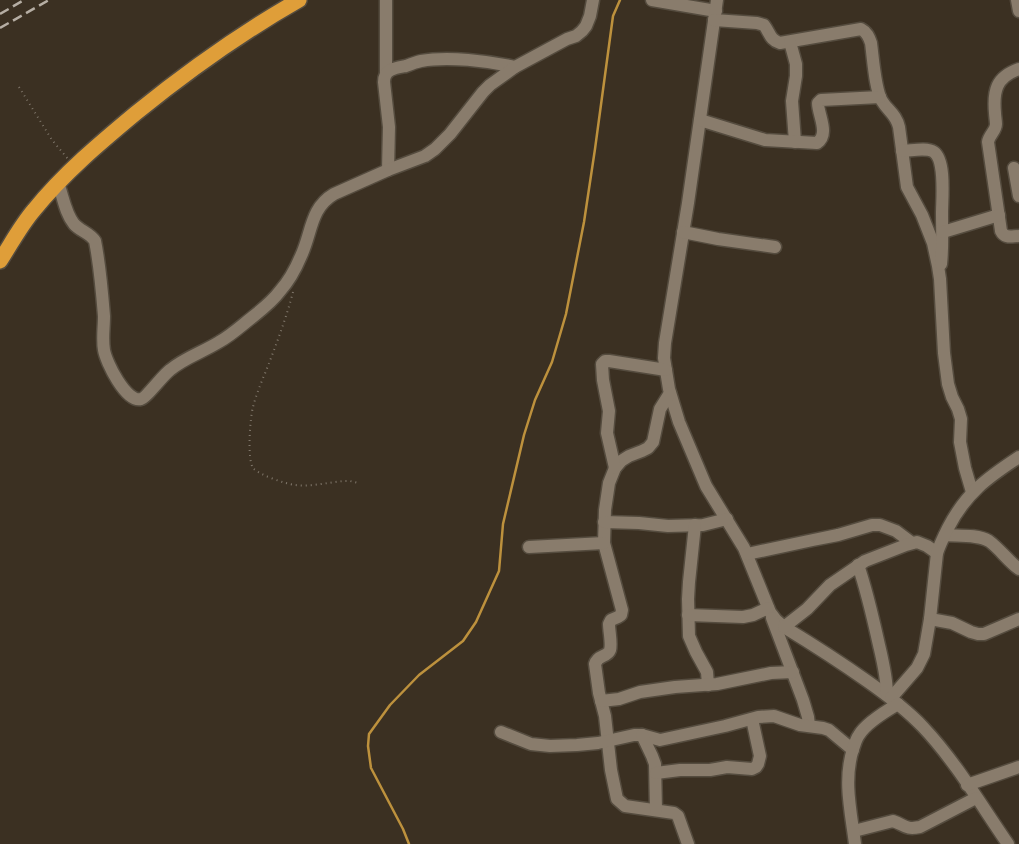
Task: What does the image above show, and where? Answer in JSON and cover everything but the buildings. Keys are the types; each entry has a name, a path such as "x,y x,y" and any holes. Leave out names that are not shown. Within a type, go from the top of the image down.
{"highway":[{"path":"0,261 33,210 93,149 190,70 251,28 299,0"}],"street":[{"path":"386,0 386,72 384,82 389,127 388,170"},
{"path":"58,183 71,220 80,229 92,236 95,241 103,305 103,340 108,364 121,385 131,396 142,399 162,376 172,368 230,335 272,301 286,284 302,254 314,216 326,198 388,170 425,156 450,134 483,92 500,77 515,67 576,36 586,26 593,0"},
{"path":"652,0 716,10 764,25 774,42 780,43 852,30 861,29 865,31 871,43 881,101 897,120 901,134 907,187 918,206 936,256 940,279 948,384 958,409 960,442 972,492"},
{"path":"1017,0 1019,11"},
{"path":"716,10 664,350 666,370 670,393 679,422 706,486 747,554 793,672 806,709 809,726"},
{"path":"790,42 796,64 792,101 795,142"},
{"path":"386,72 420,62 439,60 480,61 515,67"},
{"path":"1019,70 1008,74 996,88 994,96 996,127 988,142 1001,231 1006,237 1019,236"},
{"path":"700,120 765,140 817,143 821,141 823,135 823,126 818,107 818,103 821,100 880,97"},
{"path":"902,151 931,151 938,158 943,180 943,248 940,279"},
{"path":"1014,168 1019,196"},
{"path":"943,232 999,215"},
{"path":"683,232 774,247"},
{"path":"615,468 607,433 608,410 602,364 605,361 609,361 666,370"},
{"path":"670,393 660,409 653,442 648,448 621,460 615,468 608,488 604,522 604,543 622,610 618,618 610,620 610,650 607,654 598,658 595,664 605,716 607,741 617,799 624,806 674,813 678,816 688,844"},
{"path":"976,798 920,827 906,828 893,821 855,838 849,800 848,770 859,734 884,712 921,662 930,619 937,553 954,517 972,492 1019,457"},
{"path":"604,522 668,526 711,524 727,519"},
{"path":"695,525 688,582 689,636 707,672 708,684"},
{"path":"747,554 838,535 872,525 880,525 896,531 912,543"},
{"path":"945,535 970,536 984,539 995,546 1019,569"},
{"path":"529,548 604,543"},
{"path":"784,627 807,609 830,585 858,565 872,558 912,543 921,543 937,553"},
{"path":"858,565 873,614 892,699"},
{"path":"688,615 743,617 769,610"},
{"path":"769,610 784,627 840,662 892,699 924,728 1008,844"},
{"path":"930,619 952,623 978,634 984,634 1019,619"},
{"path":"602,701 640,692 738,680 772,673 793,672"},
{"path":"501,732 531,744 540,745 570,745 642,735 660,740 763,716 774,716 800,725 828,730 853,750"},
{"path":"656,773 680,770 710,770 727,767 752,769 756,767 760,756 752,719"},
{"path":"642,735 655,764 656,810"},
{"path":"967,785 1019,767"}],"path":[{"path":"19,86 52,140 76,166"},
{"path":"294,292 252,409 249,455 253,468 258,472 288,484 304,486 345,480 358,483"}],"waterway":[{"path":"409,844 371,768 368,746 369,734 390,705 419,675 463,641 476,622 499,571 503,524 524,435 535,400 552,362 566,314 584,222 613,16 620,0"}],"railway":[{"path":"0,14 24,0"},
{"path":"0,28 49,0"}]}
